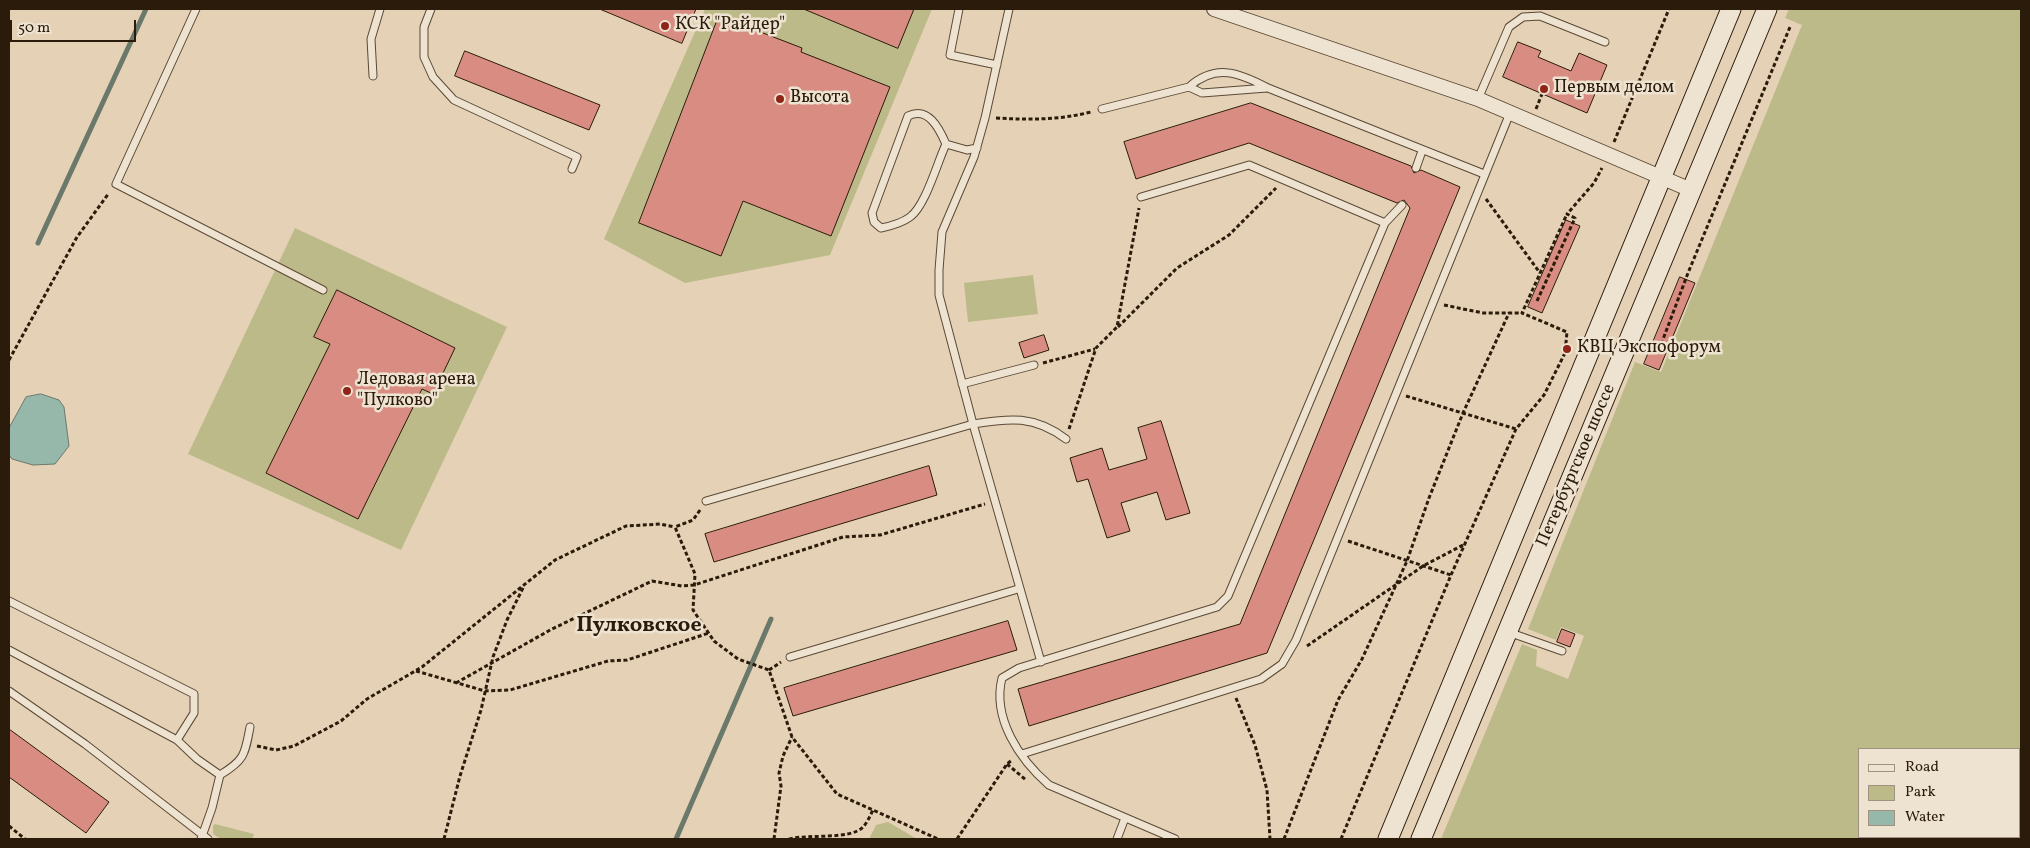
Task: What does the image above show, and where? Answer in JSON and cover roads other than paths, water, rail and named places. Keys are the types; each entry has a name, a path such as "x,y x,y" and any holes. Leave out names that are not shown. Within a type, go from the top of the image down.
{"main road":[{"name":"Петербургское шоссе","path":"1388,839 1731,9"},
{"name":"Петербургское шоссе","path":"1422,839 1767,9"}],"street":[{"path":"1219,10 1478,99 1691,190"}],"lane":[{"path":"196,9 116,184 323,290"},
{"path":"373,76 370,39 380,9"},
{"path":"431,9 424,28 424,57 432,77 454,100 577,157 572,169"},
{"path":"959,9 950,55 996,65"},
{"path":"1008,9 977,148 942,232 939,270 940,295 962,384 1018,589 1041,662"},
{"path":"1478,99 1509,27 1523,17 1540,16 1605,42"},
{"path":"1102,109 1189,87 1201,77 1226,73 1241,74 1268,88 1422,151 1484,174"},
{"path":"1189,87 1202,93 1268,88"},
{"path":"946,144 919,207 910,217 895,225 881,228 874,222 872,213 908,116 914,113 926,115 938,126 946,144 966,150 977,148"},
{"path":"1022,754 1261,679 1282,664 1296,640 1395,392 1510,113"},
{"path":"1416,168 1422,151"},
{"path":"1141,197 1250,165 1385,223"},
{"path":"1175,839 1048,785 1033,771 1022,754 1012,744 998,696 1002,678 1019,668 1217,607 1228,596 1385,223 1402,205"},
{"path":"962,384 1034,365"},
{"path":"706,501 973,424 1007,419 1028,420 1050,427 1066,439"},
{"path":"790,657 1018,589"},
{"path":"9,601 194,694 194,713 177,740"},
{"path":"1508,631 1562,651"},
{"path":"9,650 177,740 197,759 220,775"},
{"path":"9,691 85,744 204,837 220,775 240,764 247,744 250,727"},
{"path":"1116,839 1125,818"}],"water":[{"path":"41,394 59,400 64,407 69,446 55,464 33,465 12,459 9,455 9,428 26,397"}],"waterway":[{"path":"38,243 146,9"},
{"path":"676,839 771,619"}],"place":[{"name":"КСК \"Райдер\"","path":"665,26"},
{"name":"Первым делом","path":"1544,89"},
{"name":"Высота","path":"780,99"},
{"name":"КВЦ Экспофорум","path":"1567,349"},
{"name":"Ледовая арена \"Пулково\"","path":"347,391"}],"district":[{"name":"Пулковское","path":"639,627"}]}
